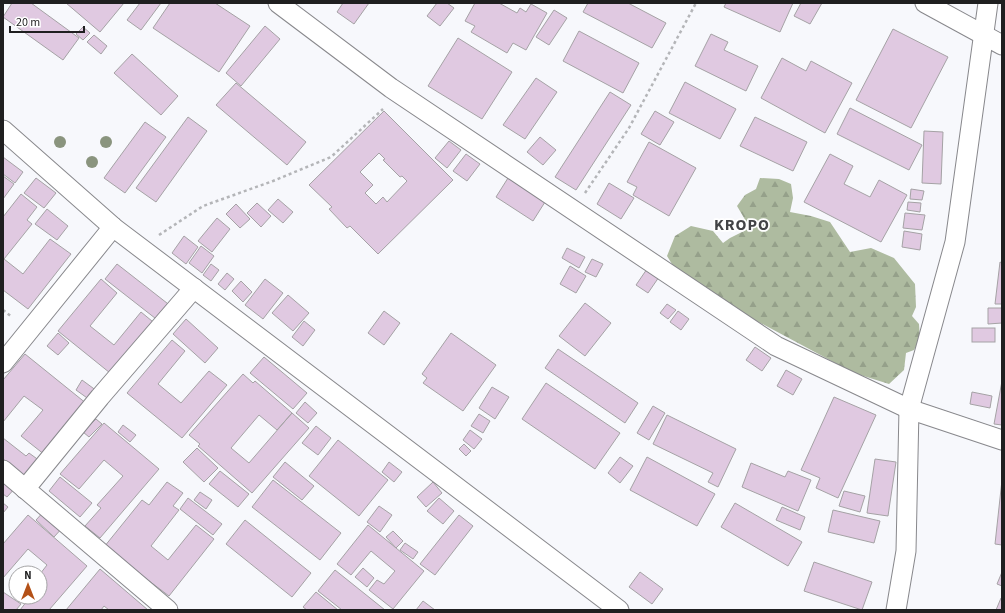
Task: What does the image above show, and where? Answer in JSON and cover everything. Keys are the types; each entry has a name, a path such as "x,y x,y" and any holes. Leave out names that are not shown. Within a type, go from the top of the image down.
{"street":[{"path":"278,3 400,94 776,346 909,409 1002,440"},
{"path":"925,3 1002,45"},
{"path":"896,610 906,551 909,409 955,242 982,34 988,3"},
{"path":"3,130 113,227 619,610"},
{"path":"3,363 113,227"},
{"path":"25,488 100,397 194,288"},
{"path":"3,470 168,610"}],"path":[{"path":"574,210 629,128 696,3"},
{"path":"140,247 203,206 273,181 331,157 400,94"}],"green space":[{"path":"760,178 779,179 791,184 793,198 790,212 811,216 830,222 850,252 871,248 894,258 915,284 916,307 912,316 919,324 920,339 914,350 906,353 904,370 889,384 854,373 753,319 680,277 667,256 675,236 691,226 713,231 723,243 750,228 737,206 745,195 756,189"}],"building":[{"path":"12,3 31,3 79,38 63,60 3,17"},
{"path":"66,3 124,3 100,32"},
{"path":"140,3 161,3 141,30 127,20"},
{"path":"170,3 215,3 250,26 219,72 153,28"},
{"path":"343,3 369,3 354,24 337,12"},
{"path":"437,3 447,3 454,8 440,26 427,16"},
{"path":"475,3 499,3 517,13 520,8 526,12 531,4 547,13 526,50 513,43 507,53 471,32 475,26 465,21"},
{"path":"588,3 628,3 666,23 652,48 583,12"},
{"path":"726,3 793,3 780,32 724,7"},
{"path":"801,3 822,3 810,24 794,16"},
{"path":"554,10 567,18 549,45 536,37"},
{"path":"265,26 280,39 241,86 226,73"},
{"path":"83,27 90,33 83,40 76,34"},
{"path":"893,29 948,57 911,128 856,100"},
{"path":"579,31 639,63 623,93 563,61"},
{"path":"711,34 728,42 724,50 758,66 746,91 695,66"},
{"path":"94,35 107,46 101,54 87,42"},
{"path":"458,38 512,72 482,119 428,86"},
{"path":"132,54 178,96 161,115 114,73"},
{"path":"782,58 806,71 811,61 852,83 825,133 761,98"},
{"path":"536,78 557,92 525,139 503,125"},
{"path":"685,82 736,109 720,139 669,113"},
{"path":"236,83 306,142 287,165 216,105"},
{"path":"610,92 631,105 576,190 555,177"},
{"path":"850,108 922,145 909,170 837,134"},
{"path":"384,111 453,180 378,254 350,226 347,228 329,209 332,207 309,185","holes":["379,153 385,159 383,160 400,177 402,176 407,181 387,202 383,197 376,204 365,193 373,185 360,172"]},
{"path":"655,111 674,122 660,145 641,134"},
{"path":"188,117 207,131 156,202 136,188"},
{"path":"755,117 807,142 793,171 740,146"},
{"path":"145,122 166,137 125,193 104,178"},
{"path":"924,131 943,132 941,184 922,183"},
{"path":"540,137 556,150 543,165 527,152"},
{"path":"449,141 461,150 447,168 435,158"},
{"path":"649,142 696,168 669,216 633,195 637,187 627,182"},
{"path":"466,154 480,164 467,181 453,171"},
{"path":"830,154 853,166 844,184 870,197 879,180 907,195 881,242 804,202"},
{"path":"3,157 23,172 15,183 3,174"},
{"path":"3,176 14,184 3,199"},
{"path":"36,178 56,193 44,208 24,193"},
{"path":"508,178 545,202 533,221 496,197"},
{"path":"609,183 634,198 621,219 597,204"},
{"path":"911,189 924,191 922,200 910,199"},
{"path":"21,194 37,207 27,220 32,224 4,259 23,274 50,239 71,254 28,309 3,290 3,217"},
{"path":"278,199 293,212 283,223 268,210"},
{"path":"908,202 921,203 920,212 907,210"},
{"path":"257,203 271,216 261,227 247,213"},
{"path":"236,204 250,219 240,228 226,214"},
{"path":"47,209 68,226 57,240 35,224"},
{"path":"905,213 925,215 922,230 903,228"},
{"path":"217,218 230,229 212,252 198,241"},
{"path":"904,231 922,234 920,250 902,247"},
{"path":"184,236 198,247 186,264 172,253"},
{"path":"201,246 214,256 202,273 189,263"},
{"path":"567,248 585,257 579,268 562,258"},
{"path":"592,259 603,264 596,277 585,272"},
{"path":"1000,262 1002,263 1002,304 995,304"},
{"path":"117,264 172,307 160,322 105,279"},
{"path":"211,264 219,270 211,281 203,275"},
{"path":"570,266 586,276 576,293 560,284"},
{"path":"647,269 659,277 648,293 636,285"},
{"path":"227,273 234,279 225,290 218,284"},
{"path":"101,279 117,293 90,326 114,345 141,312 158,326 115,377 58,331"},
{"path":"265,279 283,293 263,319 245,305"},
{"path":"241,281 252,292 243,302 232,291"},
{"path":"288,295 309,313 293,331 272,313"},
{"path":"585,303 611,323 585,356 559,336"},
{"path":"667,304 676,310 668,319 660,313"},
{"path":"988,308 1002,308 1002,323 988,324"},
{"path":"384,311 400,323 384,345 368,333"},
{"path":"678,311 689,319 681,330 670,322"},
{"path":"186,319 218,348 205,363 173,334"},
{"path":"304,321 315,330 303,346 292,337"},
{"path":"972,328 995,328 995,342 972,342"},
{"path":"58,333 69,343 58,355 47,346"},
{"path":"451,333 496,365 463,411 423,383 427,378 422,374"},
{"path":"172,340 185,351 158,384 181,403 209,371 227,385 182,438 127,393"},
{"path":"755,347 771,358 762,371 746,360"},
{"path":"558,349 638,403 625,423 545,368"},
{"path":"25,354 87,404 45,455 21,436 43,410 24,396 3,422 3,380"},
{"path":"264,357 307,393 293,409 250,373"},
{"path":"786,370 802,379 793,395 777,386"},
{"path":"243,374 253,383 255,381 292,413 309,428 252,493 198,446 200,444 189,435","holes":["292,413 249,463 231,448 259,415 277,430"]},
{"path":"82,380 97,391 90,400 76,390"},
{"path":"1002,381 1002,425 994,424"},
{"path":"546,383 620,433 595,469 522,419"},
{"path":"492,387 509,397 495,419 479,408"},
{"path":"972,392 992,396 990,408 970,404"},
{"path":"834,397 876,415 838,498 816,488 820,478 801,470"},
{"path":"305,402 317,413 308,423 296,413"},
{"path":"653,406 665,413 649,440 637,433"},
{"path":"479,414 490,421 483,433 471,426"},
{"path":"667,415 736,449 718,487 708,482 713,473 653,444"},
{"path":"96,419 102,424 89,437 83,432"},
{"path":"104,423 159,469 100,538 85,526 101,508 97,505 123,476 104,460 79,489 60,474"},
{"path":"123,425 136,435 130,442 118,432"},
{"path":"316,426 331,438 318,455 302,443"},
{"path":"470,430 482,439 474,449 463,440"},
{"path":"3,438 26,456 29,453 40,461 27,478 3,459"},
{"path":"338,440 388,480 359,516 309,476"},
{"path":"464,444 471,451 466,456 459,449"},
{"path":"197,448 218,468 204,482 183,462"},
{"path":"620,457 633,466 620,483 608,473"},
{"path":"647,457 715,494 697,526 630,490"},
{"path":"875,459 896,462 888,516 867,513"},
{"path":"285,462 314,486 302,500 273,477"},
{"path":"389,462 402,472 394,482 382,472"},
{"path":"751,463 785,477 788,471 811,480 798,511 742,487"},
{"path":"220,471 249,494 238,507 209,484"},
{"path":"3,474 17,486 7,497 3,494"},
{"path":"60,477 92,503 80,517 49,491"},
{"path":"273,480 341,533 320,560 252,507"},
{"path":"1002,480 1002,545 995,544"},
{"path":"167,482 183,493 173,506 179,510 151,546 168,560 196,525 214,539 169,596 132,568 100,552 142,500 149,505"},
{"path":"433,482 442,493 426,507 417,497"},
{"path":"844,491 865,496 860,512 839,506"},
{"path":"200,492 212,500 206,509 194,500"},
{"path":"188,498 222,524 213,535 180,509"},
{"path":"439,498 454,511 443,524 427,511"},
{"path":"3,503 8,507 3,513"},
{"path":"735,503 802,542 788,566 721,527"},
{"path":"379,506 392,515 380,532 367,522"},
{"path":"782,507 805,517 800,530 776,520"},
{"path":"46,509 64,526 54,537 36,520"},
{"path":"833,510 880,521 874,543 828,532"},
{"path":"28,515 87,566 49,610 20,610 24,605 48,605 48,565 28,549 14,565 8,565 8,572 3,578 3,544"},
{"path":"459,515 473,526 435,575 420,564"},
{"path":"245,520 311,573 292,597 226,544"},
{"path":"368,525 424,571 393,609 369,590 377,580 384,584 395,571 371,551 351,575 337,564"},
{"path":"393,531 403,541 396,548 386,537"},
{"path":"405,543 418,552 413,559 400,550"},
{"path":"814,562 872,582 862,610 804,591"},
{"path":"363,568 374,578 367,587 355,577"},
{"path":"100,569 148,610 109,610 104,606 101,610 66,610"},
{"path":"335,570 385,610 342,610 318,591"},
{"path":"640,572 663,589 652,604 629,587"},
{"path":"1002,572 1002,586 997,584"},
{"path":"3,592 8,595 8,605 20,605 16,610 3,610"},
{"path":"316,592 338,610 307,610 303,607"},
{"path":"1001,598 1002,610 996,610"},
{"path":"423,601 435,610 416,610"}],"district":[{"name":"KROPO","path":"742,224"}]}
